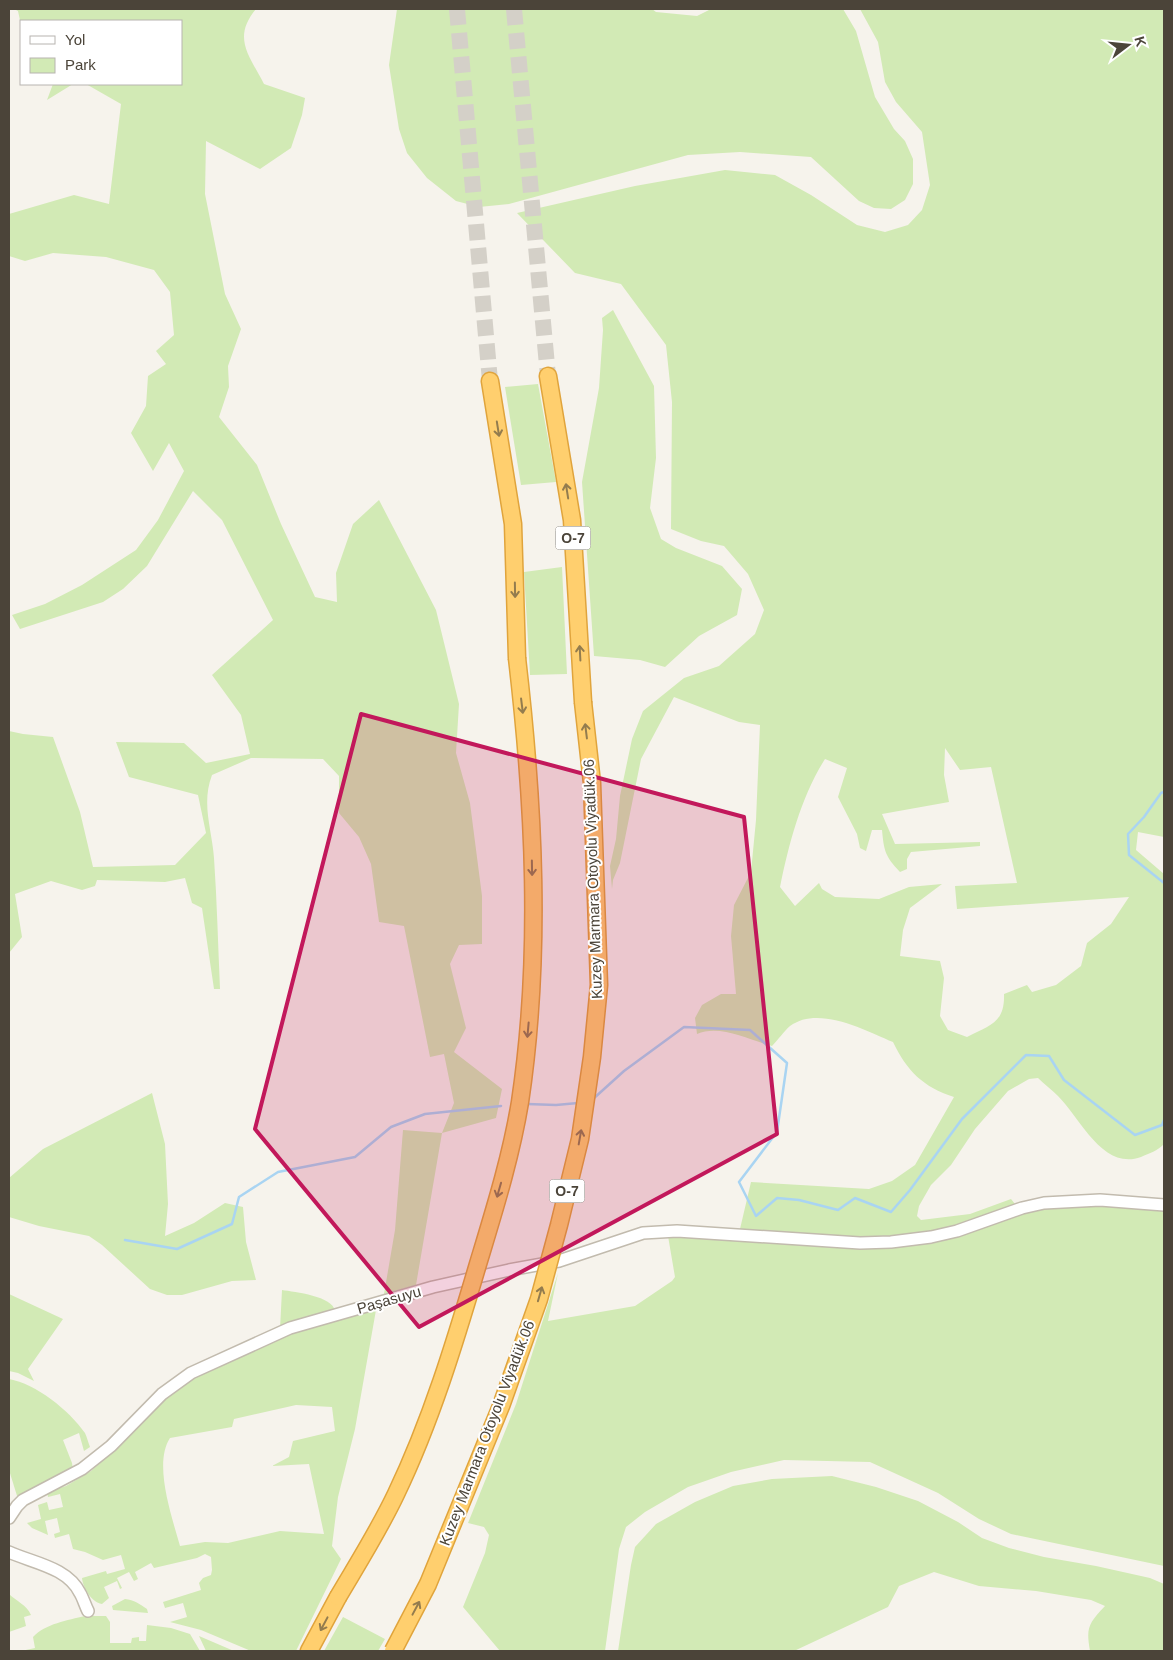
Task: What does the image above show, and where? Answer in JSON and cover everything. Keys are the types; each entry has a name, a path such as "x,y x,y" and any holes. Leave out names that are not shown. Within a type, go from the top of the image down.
{"highway":[{"name":"Kuzey Marmara Otoyolu Viyadük.06","path":"393,1651 428,1584 501,1406 538,1299 559,1225 580,1139 592,1057 599,986 592,783 583,702 572,520 548,376"},
{"path":"309,1651 396,1495 421,1436 450,1357 502,1179 520,1104 528,1029 533,935 531,805 516,658 513,524 490,381"}],"street":[{"name":"Paşasuyu","path":"9,1518 23,1500 82,1469 111,1446 162,1394 191,1373 290,1328 381,1301 433,1287 559,1261 651,1231 721,1232 860,1243 891,1242 931,1237 957,1231 1022,1208 1044,1203 1100,1200 1164,1205"},
{"path":"9,1552 58,1571 67,1577 80,1592 88,1611"}],"highlighted area":[{"path":"361,714 744,817 777,1134 419,1327 255,1129"}],"green space":[{"path":"14,9 256,9 249,19 244,38 245,46 264,84 305,98 302,115 291,148 260,169 206,141 205,194 225,294 241,329 228,366 229,387 219,417 257,465 281,524 315,597 337,602 336,573 353,524 379,500 436,610 459,704 456,753 470,803 482,896 482,944 459,945 450,964 466,1028 454,1052 502,1089 496,1118 442,1133 454,1103 444,1054 430,1057 404,926 379,922 371,864 359,837 339,813 339,776 323,759 251,758 212,775 207,796 207,806 214,858 220,989 214,989 202,908 192,903 185,878 165,882 97,880 95,886 82,890 51,881 15,894 22,937 9,953 9,731 53,737 80,812 93,867 175,865 206,833 198,795 129,777 116,742 184,743 206,763 250,754 241,715 212,675 273,620 222,520 193,491 147,566 123,589 103,602 20,629 12,615 45,604 82,585 136,550 158,520 184,471 169,443 153,471 131,433 146,406 148,376 166,364 156,351 174,335 170,292 154,270 106,257 53,253 25,261 9,256 9,214 74,195 109,204 121,104 88,85 182,85 182,20 20,20 18,11"},
{"path":"397,9 652,9 656,12 697,16 711,9 843,9 856,31 875,97 894,129 905,141 913,159 913,184 905,200 891,209 874,208 859,201 811,157 740,152 688,155 509,204 479,207 456,201 427,178 407,153 399,129 389,65"},
{"path":"860,9 1164,9 1164,837 1138,832 1136,850 1164,874 1164,1144 1141,1157 1127,1159 1115,1156 1104,1150 1094,1140 1058,1096 1038,1078 1029,1079 1008,1091 975,1129 951,1165 931,1185 919,1206 917,1216 921,1220 970,1214 1011,1199 1015,1204 968,1223 939,1231 889,1237 839,1237 740,1229 751,1182 869,1189 892,1181 915,1165 954,1097 933,1088 917,1077 910,1070 893,1042 842,1022 814,1018 801,1020 790,1026 772,1046 725,1032 706,1031 697,1034 695,1018 702,1005 721,994 736,994 731,936 734,905 751,872 756,820 760,725 739,722 674,697 641,759 620,863 613,880 612,889 610,866 616,839 620,796 632,739 643,711 684,678 719,666 755,634 764,610 748,574 724,546 701,541 671,529 672,402 666,345 621,284 575,273 517,213 635,186 725,170 775,175 811,195 857,225 885,232 908,225 922,210 930,185 922,132 896,102 885,82 878,42","holes":["945,748 960,770 991,767 1017,883 955,886 957,909 1129,897 1111,924 1087,943 1081,966 1056,985 1032,992 1027,985 1004,994 1004,1004 999,1017 989,1026 967,1037 948,1030 940,1016 944,978 940,961 900,956 903,930 910,908 942,884 909,887 879,899 835,897 822,889 819,883 795,906 780,887 797,821 809,789 825,759 847,768 838,797 857,834 860,848 866,851 872,830 882,830 886,853 900,872 907,869 907,859 911,852 980,846 980,842 895,844 882,814 949,802 944,775"]},
{"path":"53,85 71,85 47,100"},
{"path":"613,310 654,386 656,458 650,508 661,539 676,548 722,566 742,589 737,615 699,636 665,667 640,660 594,656 582,482 599,388 603,330 602,318"},
{"path":"538,384 556,482 521,485 505,387"},
{"path":"562,567 567,674 530,675 524,572"},
{"path":"152,1093 165,1144 168,1204 165,1236 194,1223 225,1203 243,1207 246,1242 256,1280 232,1281 182,1295 167,1295 150,1289 102,1245 89,1236 39,1226 9,1217 9,1178 43,1149"},
{"path":"403,1130 442,1133 416,1285 384,1294 395,1230"},
{"path":"1101,1205 1164,1209 1164,1566 1011,1534 979,1519 938,1493 870,1462 784,1460 731,1472 688,1487 645,1512 626,1527 619,1549 605,1651 500,1651 463,1607 485,1553 489,1535 484,1527 468,1523 516,1404 558,1273 548,1321 635,1306 672,1281 675,1277 668,1236 793,1243 950,1237 1042,1208"},
{"path":"282,1290 321,1298 333,1306 335,1311 280,1329"},
{"path":"9,1294 63,1319 28,1369 34,1381 9,1371"},
{"path":"376,1310 355,1429 338,1497 332,1546 341,1559 296,1651 251,1651 201,1630 170,1622 187,1617 183,1603 165,1608 163,1602 201,1590 199,1583 203,1578 211,1575 212,1570 211,1557 205,1554 197,1558 154,1568 151,1563 135,1572 138,1579 134,1581 129,1572 117,1578 122,1588 120,1589 117,1581 104,1587 109,1598 102,1604 91,1598 82,1578 106,1571 107,1574 125,1569 121,1555 103,1560 73,1549 69,1534 55,1538 54,1534 60,1532 57,1518 45,1521 48,1535 32,1528 27,1523 41,1519 38,1505 47,1502 49,1510 63,1507 60,1494 48,1497 47,1492 66,1486 91,1471 160,1402 187,1381 282,1337 321,1323","holes":["296,1405 332,1407 335,1431 293,1441 289,1457 272,1466 309,1464 324,1534 280,1531 228,1543 205,1542 180,1546 169,1506 164,1476 163,1462 165,1449 170,1438 232,1427 234,1419"]},
{"path":"9,1379 30,1386 61,1407 85,1433 90,1447 84,1451 79,1433 63,1440 73,1470 18,1499 9,1470"},
{"path":"832,1476 876,1487 918,1501 958,1522 982,1538 1009,1548 1044,1557 1150,1578 1164,1584 1164,1651 1090,1651 1088,1637 1090,1627 1095,1617 1105,1606 1091,1600 1036,1591 979,1586 934,1572 899,1586 888,1607 794,1651 618,1651 635,1547 656,1524 695,1502 733,1486 772,1479"},
{"path":"9,1594 24,1606 31,1615 24,1617 26,1626 9,1632"},
{"path":"125,1599 139,1604 147,1609 148,1613 113,1610 112,1606"},
{"path":"85,1616 106,1616 110,1622 110,1643 131,1643 132,1638 139,1637 139,1641 146,1641 147,1625 171,1628 190,1634 200,1651 21,1651 35,1648 33,1637 44,1629 57,1623"},
{"path":"343,1617 385,1639 378,1651 324,1651"},
{"path":"199,1636 234,1651 206,1651"}],"waterway":[{"path":"1164,792 1161,793 1144,817 1128,834 1129,855 1164,883"},
{"path":"593,1099 624,1071 684,1027 750,1030 787,1063 777,1132 739,1182 756,1216 777,1198 799,1200 838,1210 855,1198 891,1212 910,1190 962,1119 1026,1055 1049,1056 1064,1080 1135,1135 1162,1125 1164,1120"},
{"path":"527,1104 556,1105 578,1103"},
{"path":"125,1240 177,1249 232,1224 239,1197 278,1172 355,1157 391,1127 425,1114 501,1106"}],"tunnel":[{"path":"457,9 490,381"},
{"path":"514,9 548,376"}]}
